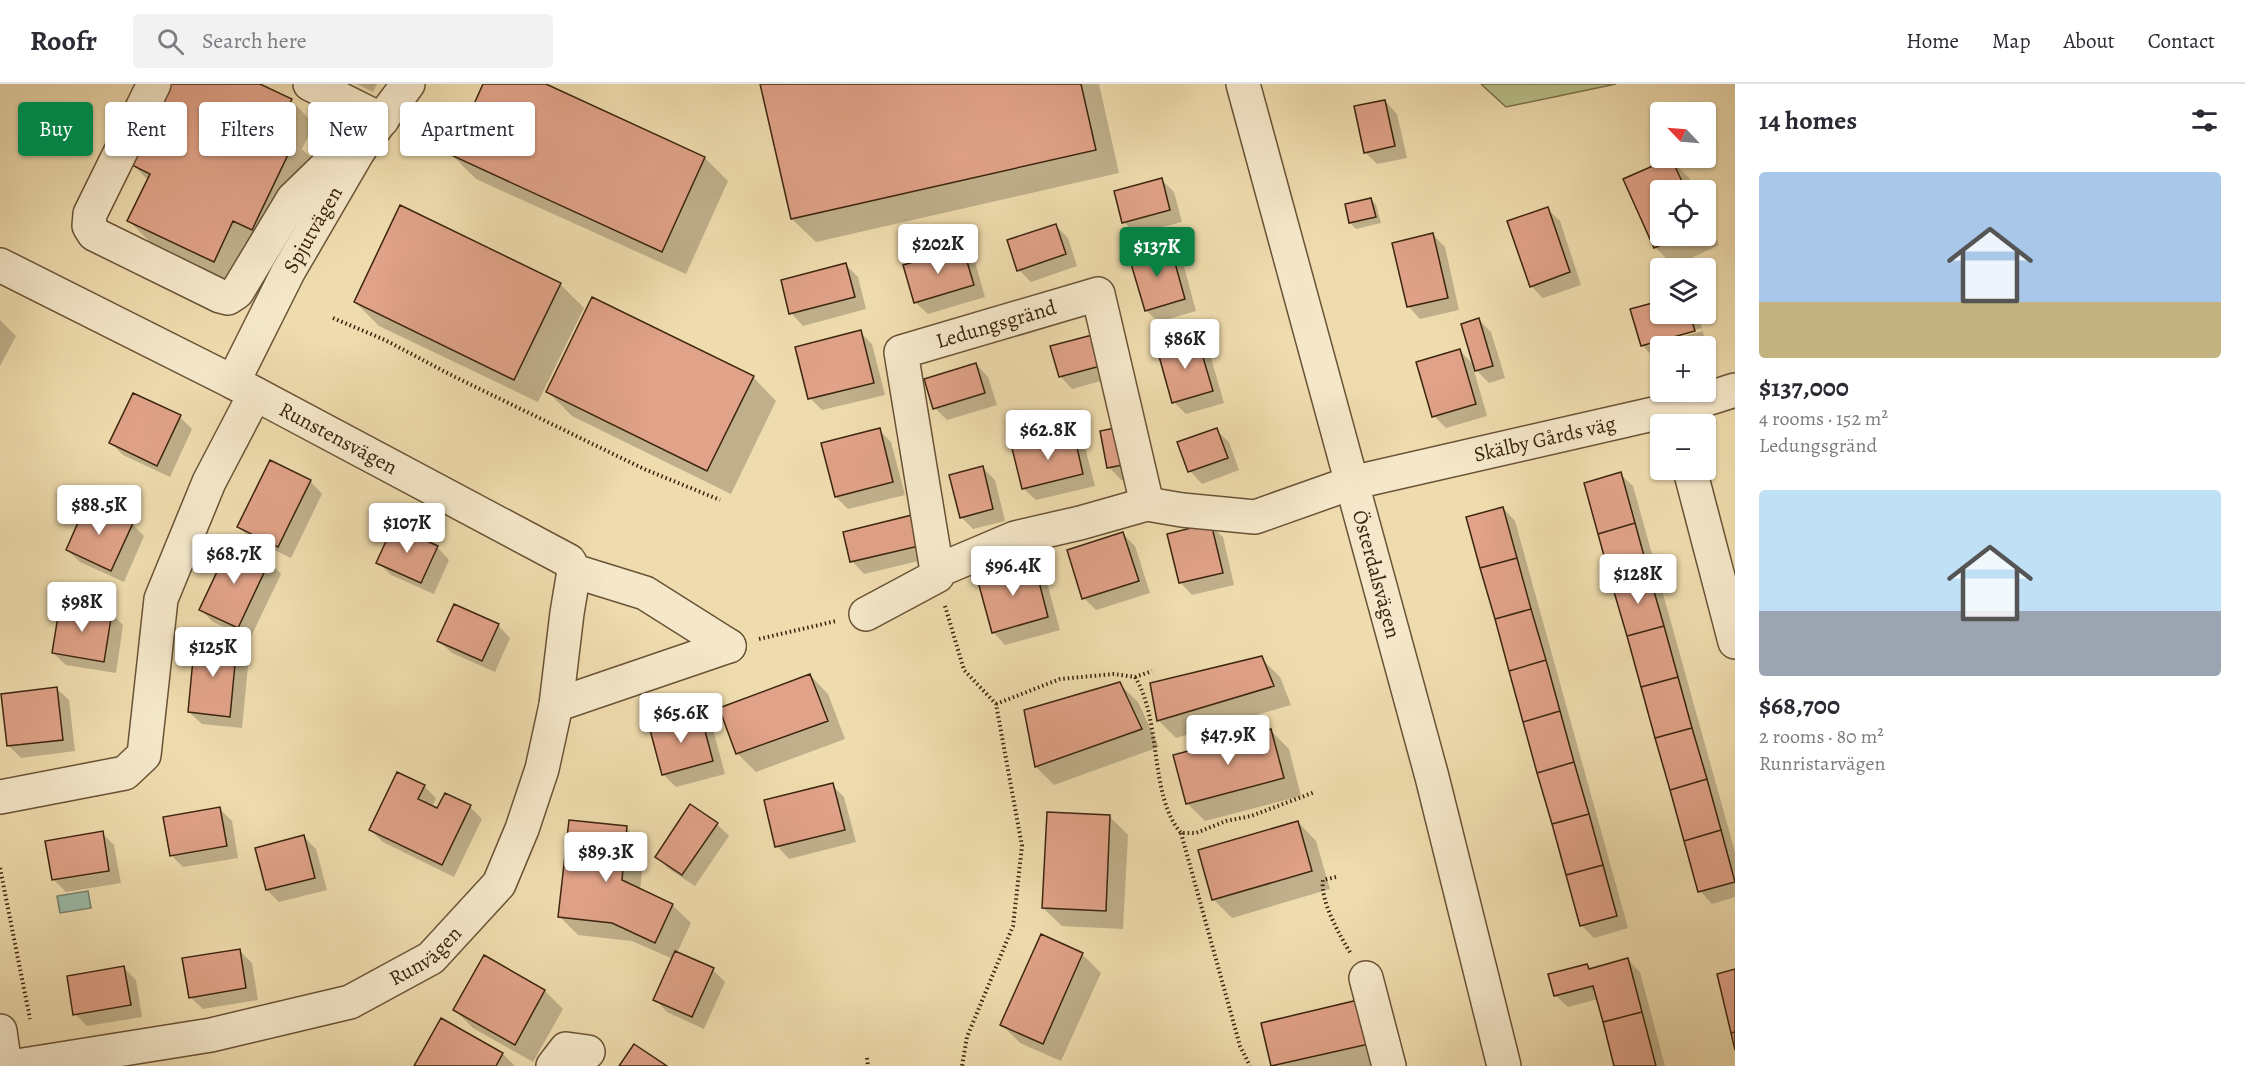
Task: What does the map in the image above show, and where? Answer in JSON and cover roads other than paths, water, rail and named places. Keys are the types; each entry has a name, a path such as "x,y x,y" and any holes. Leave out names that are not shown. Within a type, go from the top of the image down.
{"street":[{"path":"154,84 90,214 89,226 94,234 220,296 228,298 237,292 293,199 327,166 342,156"},
{"path":"310,84 356,94"},
{"name":"Spjutvägen","path":"388,112 408,84"},
{"name":"Österdalsvägen","path":"1243,84 1432,777 1504,1066"},
{"name":"Spjutvägen","path":"0,797 125,772 144,755 160,599 209,482 288,272 356,156"},
{"name":"Runstensvägen","path":"0,266 244,388 569,561 574,571 645,593 729,646 556,705"},
{"name":"Ledungsgränd","path":"937,573 901,352 1098,294 1147,504"},
{"name":"Skälby Gårds väg","path":"1683,414 1735,390"},
{"name":"Skälby Gårds väg","path":"1147,504 1255,517 1351,483 1650,422"},
{"path":"1693,480 1735,642"},
{"path":"866,614 937,573 1015,538 1147,504"},
{"name":"Runvägen","path":"17,1066 211,1035 350,1002 431,958 499,884 522,829 542,769 556,705 574,571"},
{"path":"1366,978 1389,1066"},
{"path":"0,1031 5,1066"},
{"path":"553,1066 566,1049 588,1052"}]}
